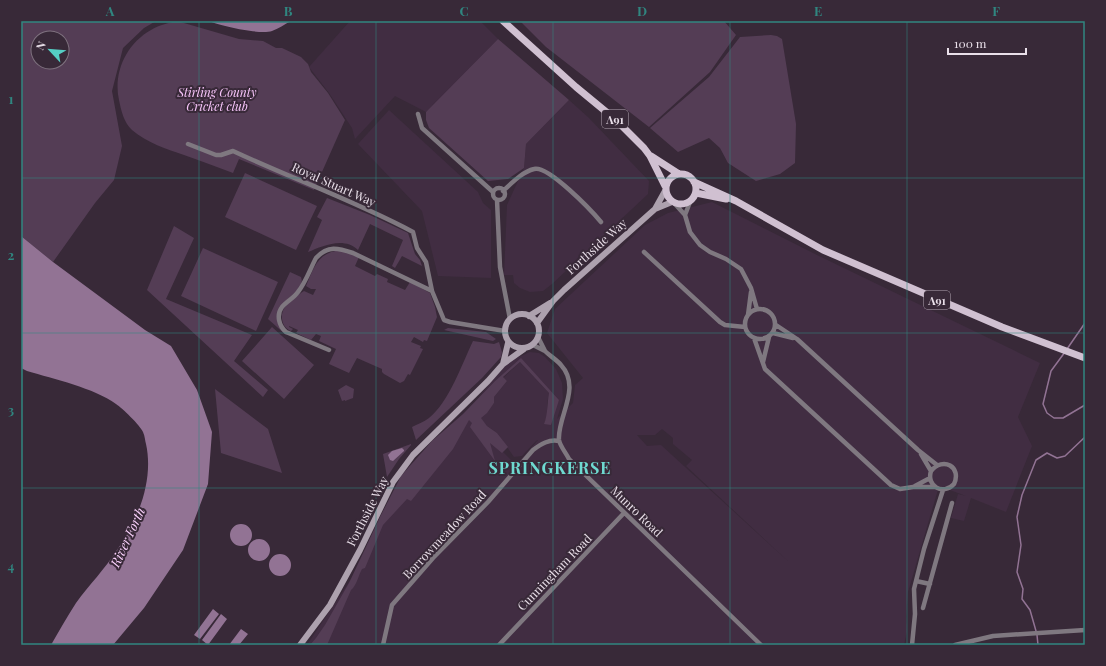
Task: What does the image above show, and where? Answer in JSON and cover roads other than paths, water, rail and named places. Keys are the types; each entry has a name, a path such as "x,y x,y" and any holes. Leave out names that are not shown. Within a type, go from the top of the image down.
{"main road":[{"name":"A91","path":"503,21 576,87 616,120 650,156 679,174 689,176 694,182 736,201 823,250 1002,327 1085,358"},
{"name":"A91","path":"650,156 665,189 667,197 673,203"},
{"path":"665,189 670,178 679,174"},
{"path":"673,203 683,205 690,202 696,193 694,182"},
{"name":"A91","path":"696,193 736,201"}],"street":[{"path":"418,114 422,128 493,192 494,198 497,200 500,267 510,319"},
{"name":"Royal Stuart Way","path":"188,144 216,155 233,151 346,200 413,232 417,248 426,262 432,291 444,320 505,331"},
{"path":"503,190 522,175 534,169 542,169 551,174 601,222"},
{"path":"493,192 498,188 503,190"},
{"name":"Forthside Way","path":"655,209 665,189"},
{"path":"497,200 501,200 504,197 503,190"},
{"path":"685,215 690,202"},
{"path":"673,203 685,215 690,232 700,245 741,269 751,288 757,309"},
{"name":"Forthside Way","path":"537,323 553,301 612,246 655,209 673,203"},
{"path":"329,350 286,332 279,323 282,307 293,299 299,291 316,258 320,254 333,248 339,248 432,291"},
{"path":"644,252 720,322 745,327"},
{"path":"751,288 745,327 754,338 765,368 891,485 900,489 913,487 934,487 943,490 947,489 954,484 956,475 953,468 949,465 936,465 931,471 930,478 934,487"},
{"name":"Forthside Way","path":"529,316 553,301"},
{"path":"748,315 757,309 764,309 769,311 774,316 776,325 771,335 763,363"},
{"path":"519,314 529,316 537,323 539,328 538,337 533,345 524,349 508,343 505,331 507,323 510,319 519,314"},
{"path":"776,325 797,339 936,465"},
{"path":"754,338 759,339 771,335 797,339"},
{"path":"538,337 545,351"},
{"name":"Forthside Way","path":"503,364 508,343"},
{"path":"533,345 545,351 562,366 568,377 569,396 560,427 559,441"},
{"name":"Forthside Way","path":"300,645 330,605 360,550 393,482 421,446 488,381 503,364 524,349"},
{"name":"Borrowmeadow Road","path":"383,645 392,605 432,558 488,502 533,450 542,444 553,440 559,441"},
{"name":"Munro Road","path":"559,441 569,459 761,645"},
{"path":"918,450 931,471"},
{"path":"913,487 930,478"},
{"path":"912,645 915,614 913,595 943,490"},
{"path":"923,608 952,502"},
{"name":"Cunningham Road","path":"499,645 624,513"},
{"path":"916,581 930,584"},
{"path":"955,645 993,636 1085,630"}],"water":[{"path":"209,21 291,21 272,31 259,32"},
{"name":"River Forth","path":"21,236 53,262 145,330 171,346 197,390 212,432 208,484 183,550 144,608 113,645 51,645 76,603 125,539 138,513 146,486 148,472 145,437 141,429 131,417 107,398 97,393 21,368"},
{"path":"402,448 404,451 393,461 390,460 388,455 392,451"},
{"path":"241,524 249,527 252,535 249,543 241,546 233,543 230,535 233,527"},
{"path":"259,539 267,542 270,550 267,558 259,561 251,558 248,550 251,542"},
{"path":"280,554 288,557 291,565 288,573 280,576 272,573 269,565 272,557"},
{"path":"213,609 219,614 200,639 194,635"},
{"path":"221,614 227,619 208,645 202,640"},
{"path":"241,629 248,634 239,645 229,645"}],"waterway":[{"path":"1067,349 1085,323"},
{"path":"1065,352 1051,371 1043,404 1047,413 1054,418 1063,418 1085,405"},
{"path":"1036,631 1030,610 1022,599 1023,589 1017,572 1021,545 1017,517 1022,495 1036,460 1047,453 1057,458 1065,456 1085,437"},
{"path":"1037,635 1038,645"}],"district":[{"name":"SPRINGKERSE","path":"550,467"}],"park label":[{"name":"Stirling County Cricket club","path":"217,99"}]}
